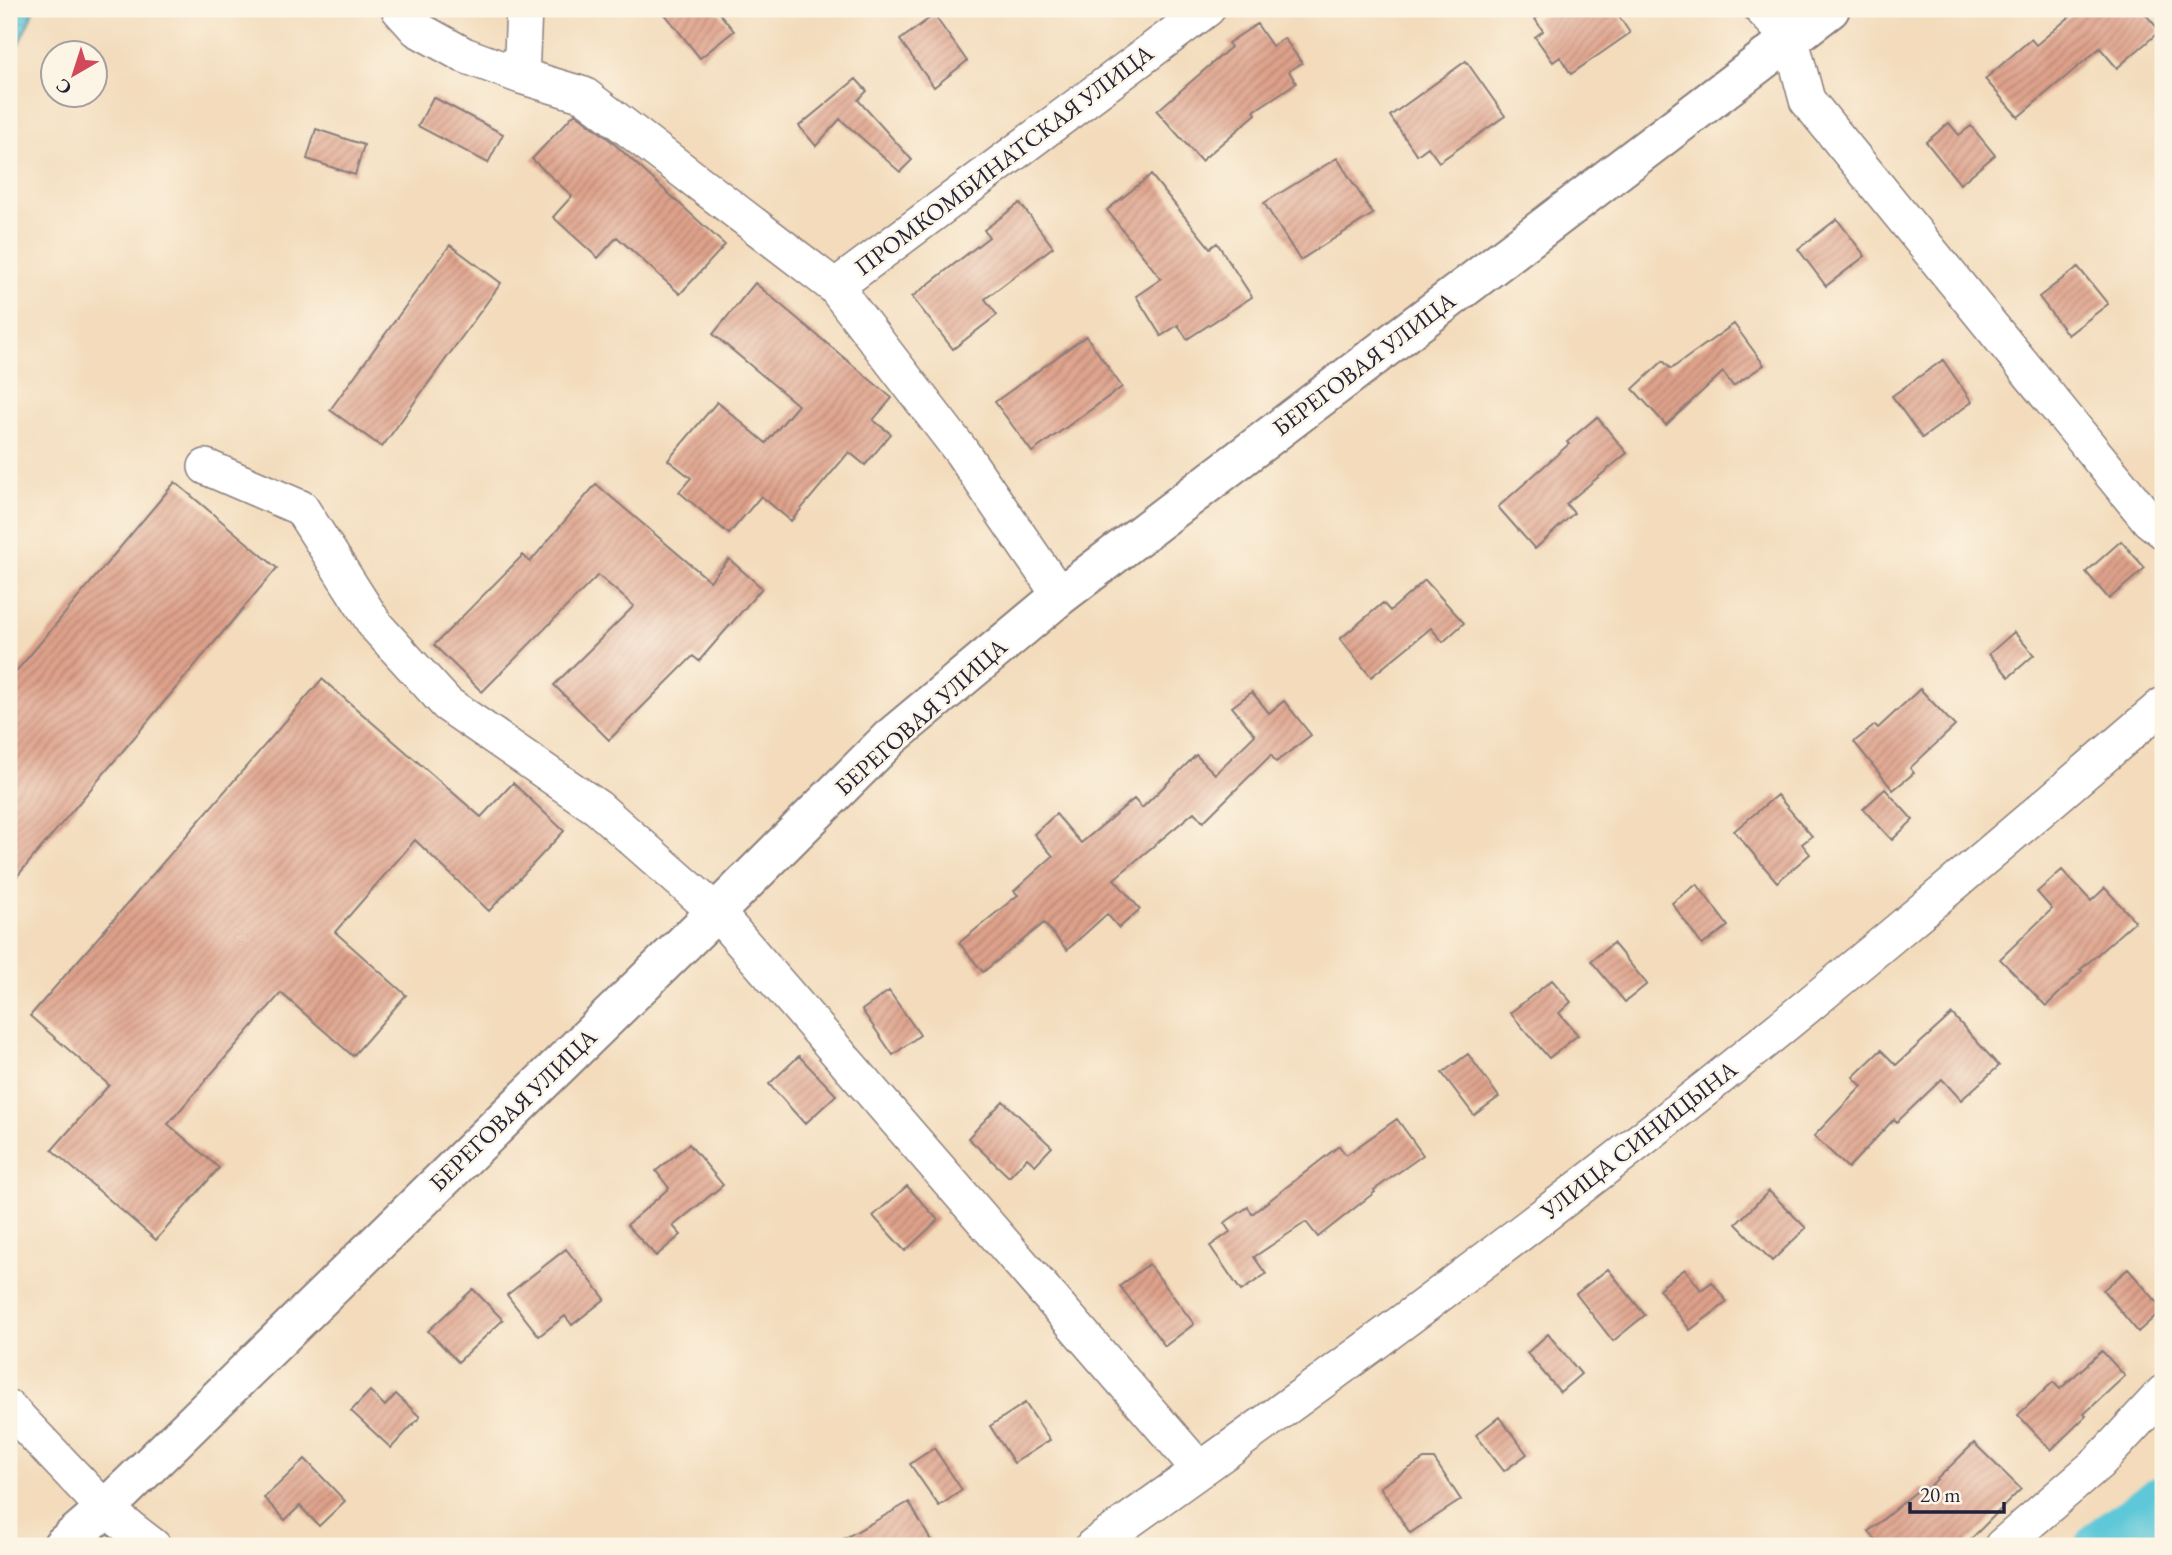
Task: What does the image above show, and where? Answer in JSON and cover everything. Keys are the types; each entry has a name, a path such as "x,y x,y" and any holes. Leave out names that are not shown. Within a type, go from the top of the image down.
{"main road":[{"name":"БЕРЕГОВАЯ УЛИЦА","path":"62,1546 105,1509 716,912 890,738 1060,596 1830,9"}],"street":[{"path":"399,9 416,29 452,48 521,76 584,95 835,287 961,452 1060,596"},
{"path":"521,76 523,9"},
{"name":"ПРОМКОМБИНАТСКАЯ УЛИЦА","path":"835,287 1207,9"},
{"path":"1762,9 1791,40 1807,100 2149,520 2163,531"},
{"path":"206,467 301,508 376,626 447,704 598,808 716,912 1200,1470"},
{"name":"УЛИЦА СИНИЦЫНА","path":"1093,1546 1423,1306 1637,1144 1846,975 2163,705"},
{"path":"2002,1546 2098,1463 2163,1393"},
{"path":"9,1408 105,1509 153,1546"}],"water":[{"path":"9,9 35,9 9,64"}],"building":[{"path":"661,9 716,9 734,31 700,58"},
{"path":"1550,9 1614,9 1630,33 1571,74 1560,57 1553,62 1535,37 1543,31 1535,19"},
{"path":"2079,9 2141,9 2160,31 2117,68 2100,48 2018,117 1985,79 2031,39 2036,45"},
{"path":"934,15 967,61 934,87 900,40"},
{"path":"1257,24 1272,46 1284,38 1302,63 1289,71 1296,83 1254,111 1256,114 1201,161 1157,111 1231,47 1228,43"},
{"path":"1466,61 1505,116 1439,162 1428,147 1417,155 1390,116"},
{"path":"856,79 867,91 858,100 912,160 900,172 840,119 816,146 799,126"},
{"path":"433,97 503,134 488,163 418,126"},
{"path":"575,113 610,140 725,245 680,294 617,237 598,258 553,217 572,196 532,159"},
{"path":"1949,123 1959,135 1971,126 1995,155 1960,184 1926,142"},
{"path":"316,129 364,145 355,175 307,159"},
{"path":"1337,158 1373,214 1300,260 1264,203"},
{"path":"1151,175 1210,248 1217,243 1252,297 1187,339 1178,325 1161,336 1136,296 1161,279 1107,210"},
{"path":"1020,203 1053,247 985,299 997,315 953,349 912,297 989,237 984,230"},
{"path":"1837,219 1865,256 1826,286 1798,249"},
{"path":"450,245 501,283 382,447 330,410"},
{"path":"2078,267 2108,304 2068,335 2039,297"},
{"path":"755,283 892,398 873,420 891,434 865,465 849,452 791,521 761,496 729,534 679,492 691,478 668,460 717,402 766,443 798,405 713,334"},
{"path":"1734,324 1764,365 1733,386 1723,372 1666,425 1633,389 1663,361 1671,369"},
{"path":"1086,336 1122,387 1032,452 995,402"},
{"path":"1943,360 1972,402 1922,438 1892,396"},
{"path":"1597,417 1627,453 1566,504 1574,513 1535,549 1498,507"},
{"path":"175,482 277,568 9,886 9,680"},
{"path":"596,484 710,581 729,559 762,588 699,661 693,656 609,740 554,685 634,606 598,575 482,692 434,645 523,555 530,562"},
{"path":"2121,541 2145,568 2109,599 2086,572"},
{"path":"1425,580 1464,623 1443,642 1431,628 1371,677 1340,639 1383,603 1390,611"},
{"path":"2014,632 2034,655 2009,677 1989,654"},
{"path":"322,679 481,817 513,783 564,831 489,911 415,840 335,932 406,995 353,1056 281,993 168,1124 219,1168 156,1240 52,1150 109,1085 30,1016"},
{"path":"1920,689 1955,726 1910,768 1914,773 1893,790 1854,742 1875,725 1878,728"},
{"path":"1252,692 1269,713 1284,701 1311,735 1276,762 1271,755 1203,822 1194,812 1114,879 1140,909 1119,928 1107,914 1067,950 1044,923 983,972 959,943 1018,895 1014,891 1053,856 1034,834 1056,814 1081,843 1134,799 1142,808 1196,755 1215,774 1255,735 1232,707"},
{"path":"1885,789 1913,820 1892,840 1863,809"},
{"path":"1777,795 1812,836 1802,844 1810,854 1777,882 1734,831"},
{"path":"2062,870 2091,901 2105,888 2135,921 2080,970 2082,971 2046,1006 2000,959 2052,909 2037,892"},
{"path":"1697,884 1728,926 1702,945 1672,903"},
{"path":"1613,943 1647,984 1625,1002 1591,961"},
{"path":"1552,980 1571,1002 1559,1013 1578,1035 1549,1058 1510,1013"},
{"path":"889,991 920,1035 893,1055 862,1010"},
{"path":"1952,1014 1999,1066 1961,1100 1942,1079 1897,1122 1894,1119 1848,1168 1814,1136 1862,1086 1853,1077 1881,1050 1896,1065"},
{"path":"1468,1054 1499,1097 1474,1115 1442,1073"},
{"path":"799,1056 836,1095 805,1124 769,1084"},
{"path":"1003,1101 1052,1147 1035,1165 1027,1158 1009,1177 968,1138"},
{"path":"1397,1119 1423,1155 1374,1190 1375,1192 1318,1237 1306,1222 1254,1257 1266,1274 1241,1291 1210,1246 1230,1232 1224,1223 1248,1207 1252,1214 1339,1146 1346,1155"},
{"path":"689,1144 723,1185 673,1226 681,1235 656,1256 627,1225 669,1188 656,1171"},
{"path":"907,1186 938,1220 905,1251 873,1216"},
{"path":"1769,1191 1806,1228 1772,1261 1736,1224"},
{"path":"566,1249 605,1299 572,1325 565,1316 539,1336 507,1295"},
{"path":"1149,1264 1194,1324 1165,1346 1120,1286"},
{"path":"1608,1269 1645,1315 1613,1341 1576,1294"},
{"path":"1685,1269 1701,1290 1712,1282 1727,1302 1690,1330 1659,1289"},
{"path":"2128,1269 2163,1309 2138,1332 2103,1290"},
{"path":"473,1289 503,1320 458,1362 428,1331"},
{"path":"1548,1334 1581,1374 1560,1392 1527,1353"},
{"path":"2102,1351 2125,1376 2084,1414 2086,1416 2051,1450 2018,1415 2053,1382 2060,1389"},
{"path":"370,1391 385,1406 396,1394 420,1417 391,1448 351,1411"},
{"path":"1025,1403 1050,1440 1014,1463 990,1426"},
{"path":"1499,1417 1527,1454 1504,1471 1476,1435"},
{"path":"1974,1443 2021,1489 1964,1546 1881,1546 1869,1531 1922,1487 1925,1491"},
{"path":"934,1448 962,1490 939,1506 910,1464"},
{"path":"305,1459 345,1501 319,1526 300,1506 285,1520 264,1498"},
{"path":"1424,1459 1434,1459 1461,1500 1410,1533 1380,1487"},
{"path":"909,1502 934,1546 831,1546"}],"waterway":[{"path":"2105,1546 2163,1505"}]}
